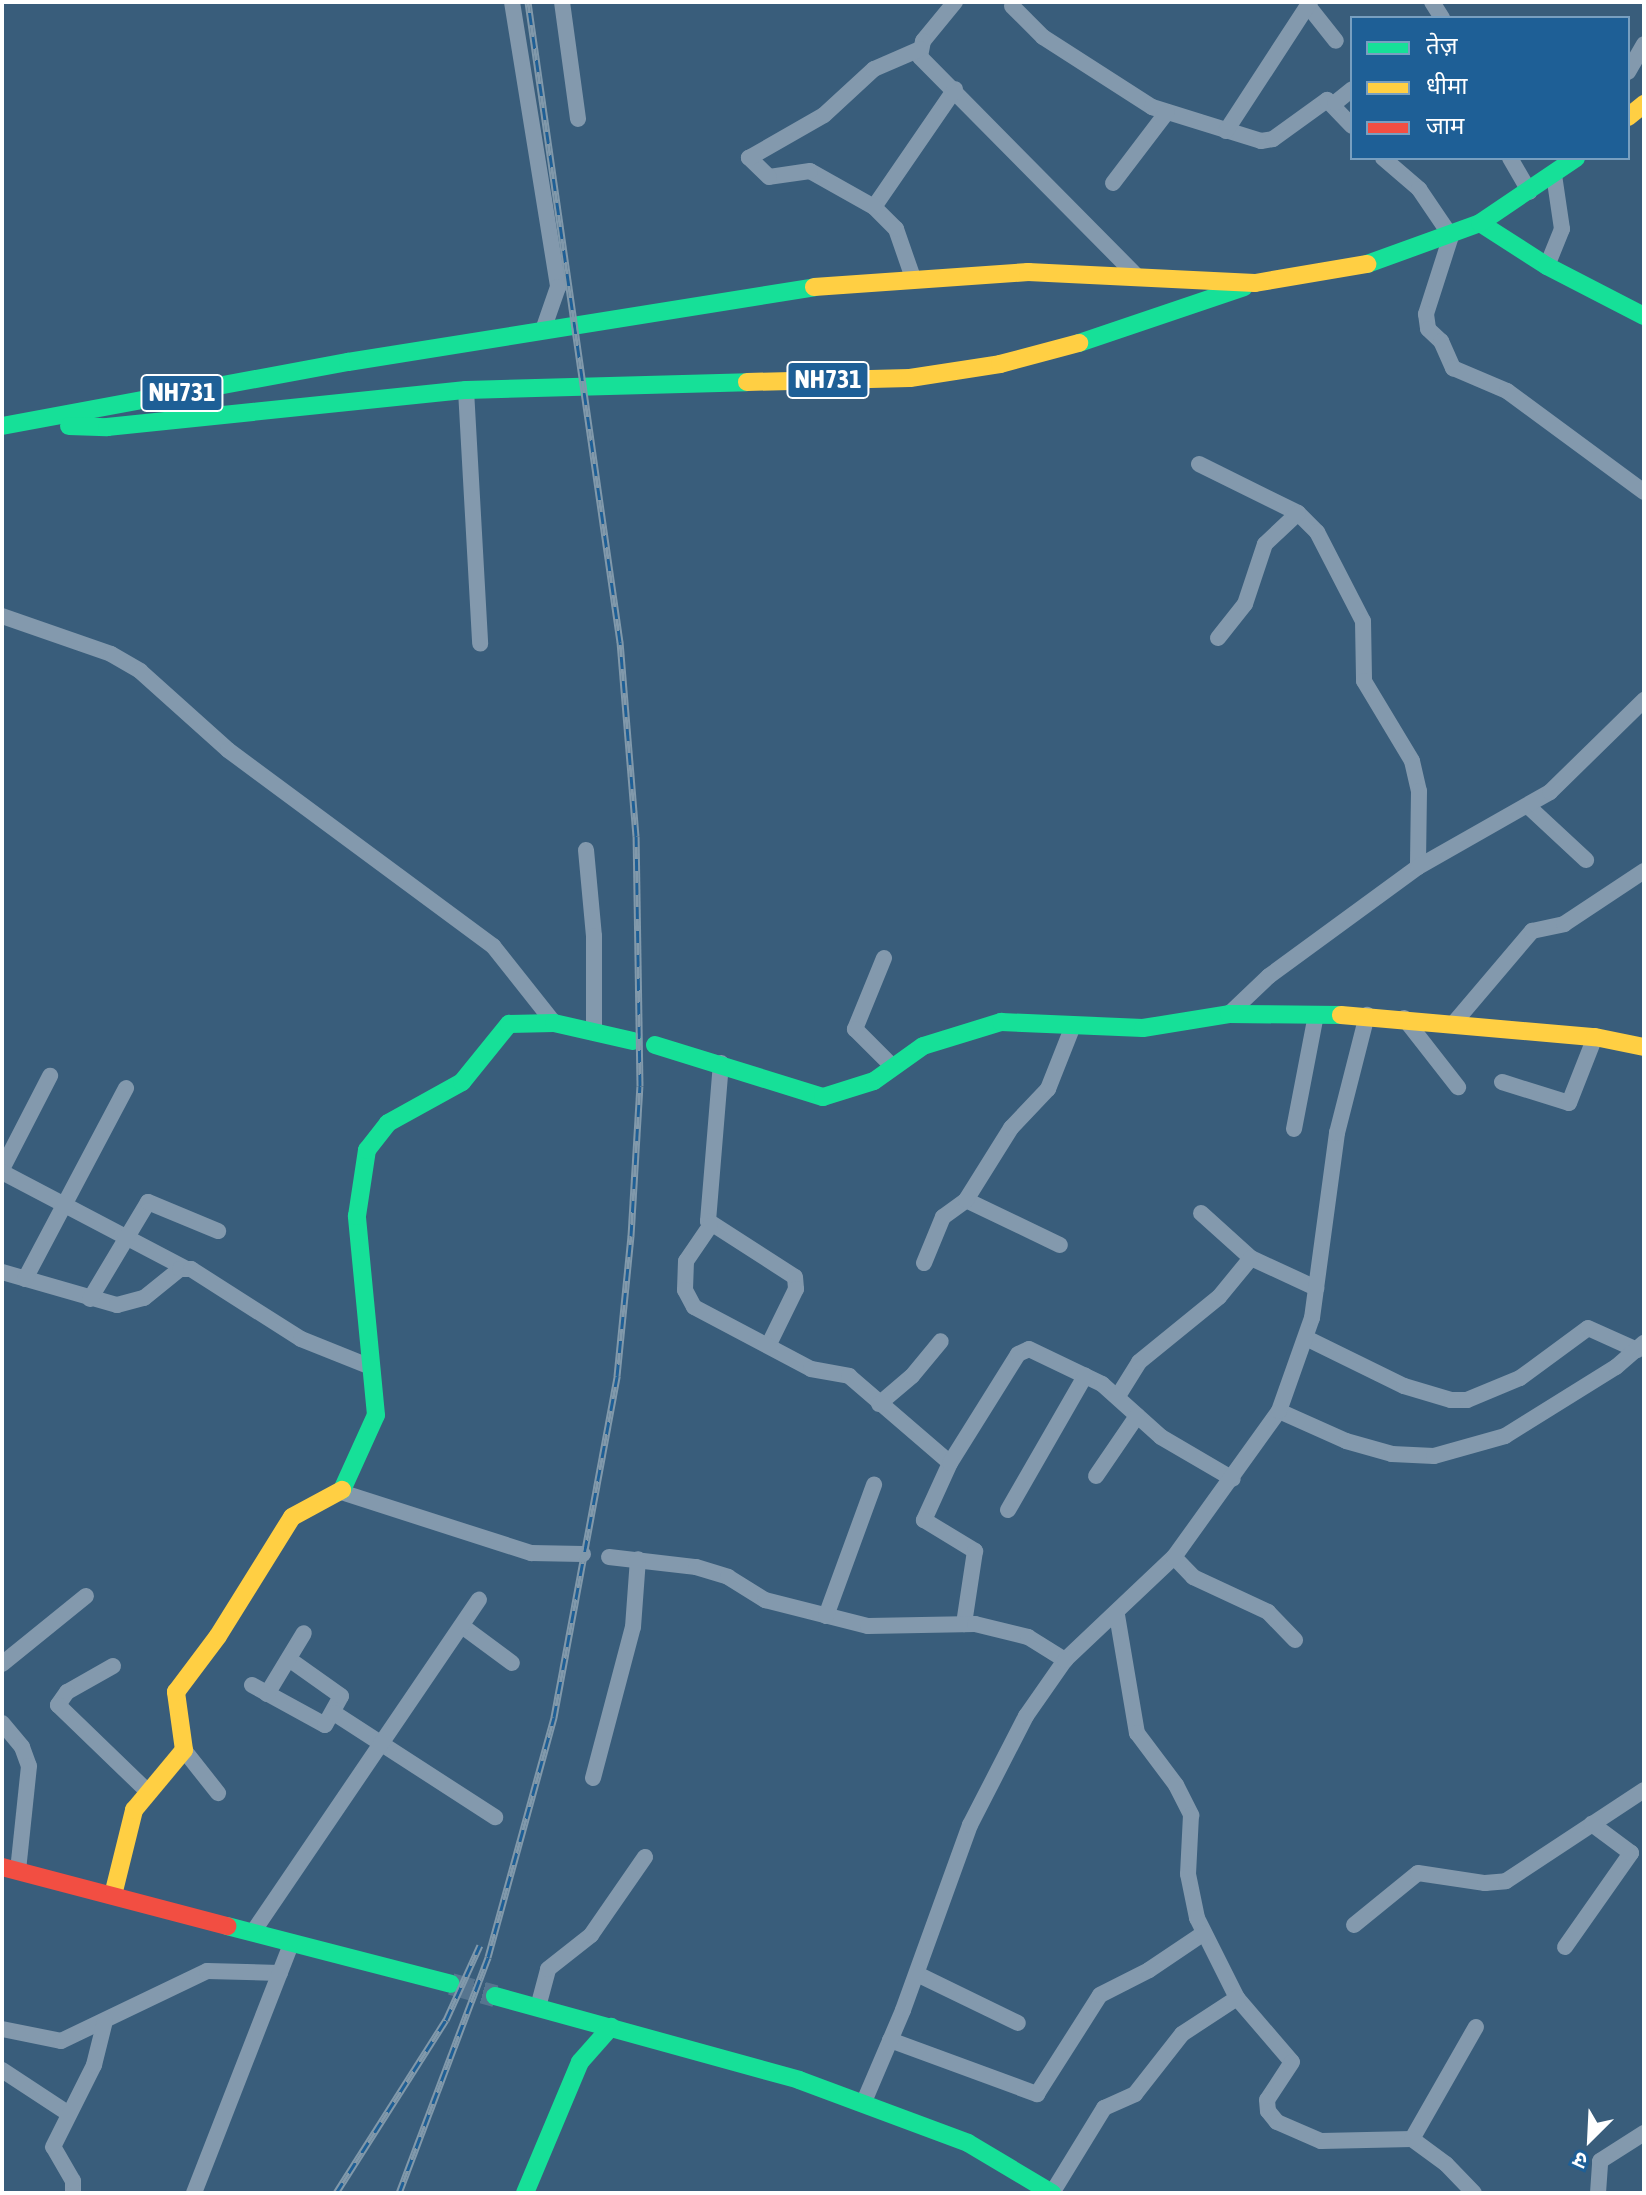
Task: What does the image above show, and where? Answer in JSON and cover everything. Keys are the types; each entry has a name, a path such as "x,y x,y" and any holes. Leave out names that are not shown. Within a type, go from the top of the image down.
{"main road":[{"name":"NH731","path":"9,425 348,362 912,275 1028,272 1255,283 1351,268 1451,236 1480,223 1573,160"},
{"path":"1480,223 1547,266 1644,316"},
{"name":"NH731","path":"9,425 107,427 466,390 910,378 1000,364 1130,330 1255,283"},
{"path":"655,1045 823,1097 853,1090 923,1046 975,1027 1001,1022 1143,1028 1177,1020 1229,1014 1367,1015 1595,1037 1644,1047"},
{"path":"113,1895 130,1822 148,1792 184,1750 176,1692 218,1636 292,1517 341,1492 376,1415 357,1216 367,1150 388,1123 462,1082 509,1024 554,1023 633,1041"},
{"path":"10,1868 451,1984"},
{"path":"495,1996 799,2080 968,2143 1052,2193"},
{"path":"525,2193 580,2062 611,2027"}],"street":[{"path":"512,2 558,287 543,330"},
{"path":"562,2 578,119"},
{"path":"912,275 896,229 874,207 810,171 769,177 749,158 824,115 874,69 920,49 955,2"},
{"path":"1012,3 1043,37 1104,80 1167,112 1226,131 1273,139 1327,100 1335,103 1350,123"},
{"path":"1226,131 1309,5 1336,41"},
{"path":"1630,68 1644,44"},
{"path":"920,49 920,57 1139,278"},
{"path":"874,207 955,89"},
{"path":"1335,103 1350,91"},
{"path":"1113,183 1167,112"},
{"path":"1385,160 1419,189 1451,236 1426,314 1428,329 1441,341 1453,368 1507,391 1644,492"},
{"path":"1511,160 1530,192"},
{"path":"1547,266 1562,229 1554,175"},
{"path":"466,390 480,644"},
{"path":"1199,464 1298,513 1317,532 1363,621 1364,681 1412,761 1419,791 1418,867"},
{"path":"1218,638 1245,604 1265,544 1298,513"},
{"path":"2,616 99,649 140,671 228,750 493,946 554,1023"},
{"path":"1229,1014 1269,976 1418,867 1529,807 1644,700"},
{"path":"1529,807 1586,860"},
{"path":"586,850 594,936 594,1032"},
{"path":"1454,1023 1532,931 1564,924 1644,871"},
{"path":"884,958 855,1029 893,1067"},
{"path":"1294,1129 1316,1015"},
{"path":"863,2104 917,1974 979,1804 1026,1716 1065,1660 1117,1615 1174,1557 1279,1411 1306,1338 1316,1288 1337,1133 1367,1015"},
{"path":"1404,1018 1458,1087"},
{"path":"924,1263 943,1217 966,1200 1011,1128 1048,1089 1073,1026"},
{"path":"1502,1082 1569,1103 1595,1037"},
{"path":"721,1063 710,1226 686,1261 686,1299 811,1369 842,1372 942,1451 950,1463"},
{"path":"50,1076 2,1170 236,1295 301,1339 371,1367"},
{"path":"25,1279 61,1203 126,1088"},
{"path":"966,1200 1060,1245"},
{"path":"90,1299 148,1202 218,1231"},
{"path":"1201,1213 1251,1258 1316,1288"},
{"path":"710,1226 795,1277 796,1289 769,1344"},
{"path":"1118,1396 1139,1362 1219,1297 1251,1258"},
{"path":"2,1272 90,1299 132,1303 185,1268"},
{"path":"1306,1338 1404,1386 1451,1400 1467,1400 1520,1378 1588,1328 1641,1346"},
{"path":"879,1404 912,1376 941,1341"},
{"path":"1279,1411 1346,1441 1392,1454 1434,1456 1505,1436 1641,1346"},
{"path":"964,1624 975,1551 924,1520 950,1463 1022,1350 1085,1376 1118,1396 1161,1437 1233,1479"},
{"path":"1008,1510 1085,1376"},
{"path":"1096,1476 1137,1416"},
{"path":"826,1616 874,1485"},
{"path":"341,1492 531,1553 583,1554"},
{"path":"609,1557 696,1567 728,1577 765,1600 883,1627 964,1624 1028,1637 1065,1660"},
{"path":"1174,1557 1193,1577 1268,1612 1295,1640"},
{"path":"593,1778 633,1627 638,1559"},
{"path":"2,1664 86,1596"},
{"path":"253,1932 479,1600"},
{"path":"1117,1615 1137,1733 1176,1785 1191,1815 1189,1891 1204,1933 1237,1998 1292,2062 1267,2100 1277,2122 1321,2141 1412,2139 1446,2164 1474,2193"},
{"path":"462,1626 512,1663"},
{"path":"267,1694 304,1633"},
{"path":"252,1685 320,1725 334,1713 339,1694 289,1659"},
{"path":"113,1666 67,1692 58,1705 148,1792"},
{"path":"334,1713 495,1817"},
{"path":"2,1723 22,1747 29,1766 10,1868"},
{"path":"184,1750 218,1793"},
{"path":"1354,1925 1422,1874 1499,1883 1644,1790"},
{"path":"1565,1947 1631,1853 1592,1824"},
{"path":"538,2007 548,1969 591,1935 645,1857"},
{"path":"890,2040 1037,2094 1100,1995 1159,1965 1204,1933"},
{"path":"194,2193 292,1942"},
{"path":"2,2029 61,2041 207,1971 280,1973"},
{"path":"917,1974 1018,2023"},
{"path":"1052,2193 1104,2108 1135,2094 1182,2034 1237,1998"},
{"path":"73,2193 73,2181 53,2150 94,2065 105,2021"},
{"path":"1412,2139 1476,2027"},
{"path":"2,2070 69,2114"},
{"path":"1598,2193 1600,2161 1644,2133"}],"tunnel":[{"path":"451,1984 495,1996"}],"railway":[{"path":"399,2193 488,1957 554,1717 617,1376 631,1236 640,1086 636,836 620,642 528,2"},
{"path":"336,2193 446,2020 480,1945"}],"traffic: fast":[{"path":"1367,264 1480,223 1573,160"},
{"path":"1480,223 1547,266 1644,316"},
{"path":"2,426 348,362 814,287"},
{"path":"1079,343 1244,287"},
{"path":"69,426 107,427 466,390 747,382"},
{"path":"655,1045 823,1097 874,1081 923,1046 1001,1022 1143,1028 1229,1014 1341,1015"},
{"path":"342,1490 376,1415 357,1216 367,1150 388,1123 462,1082 509,1024 554,1023 633,1041"},
{"path":"227,1926 451,1984"},
{"path":"495,1996 799,2080 968,2143 1052,2193"},
{"path":"525,2193 580,2062 611,2027"}],"traffic: slow":[{"path":"1630,115 1644,104"},
{"path":"814,287 1028,272 1255,283 1367,264"},
{"path":"747,382 910,378 1000,364 1079,343"},
{"path":"1341,1015 1595,1037 1644,1047"},
{"path":"113,1895 134,1810 184,1750 176,1692 218,1636 292,1517 342,1490"}],"traffic: jam":[{"path":"2,1867 227,1926"}]}
